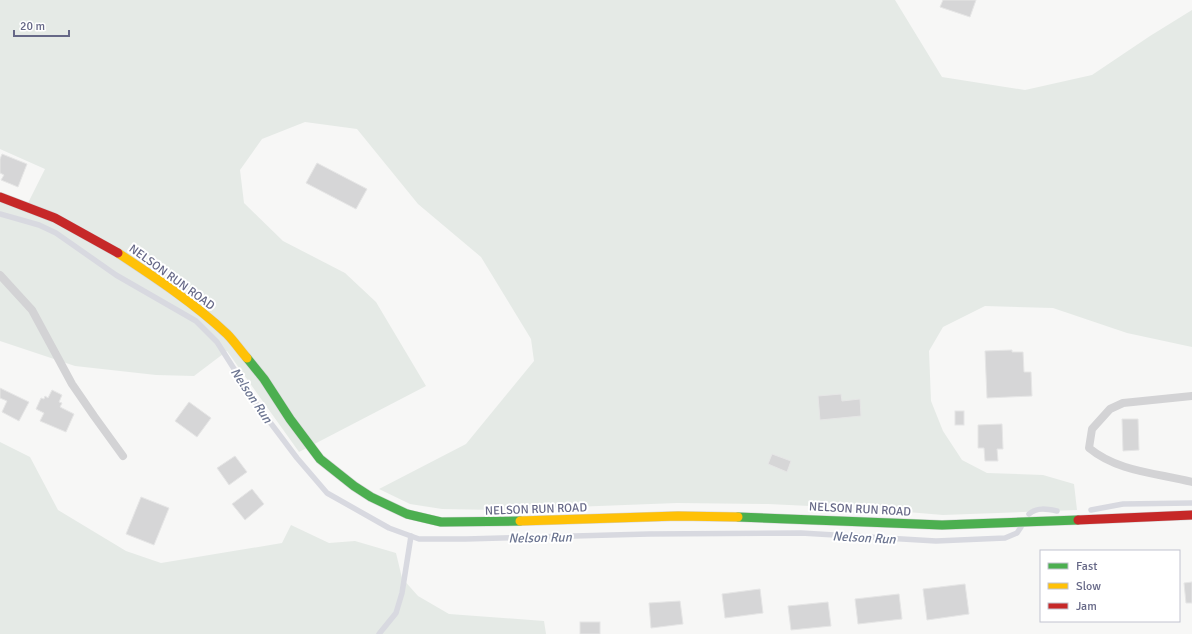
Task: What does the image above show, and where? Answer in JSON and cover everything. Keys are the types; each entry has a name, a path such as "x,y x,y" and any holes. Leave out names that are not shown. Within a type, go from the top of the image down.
{"street":[{"name":"NELSON RUN ROAD","path":"0,197 55,218 109,248 154,276 193,305 228,335 264,379 290,419 320,459 354,486 371,497 407,514 441,522 500,522 678,516 770,517 942,525 1192,515"}],"lane":[{"path":"0,275 32,310 72,384 123,456"},
{"path":"1192,396 1123,403 1110,409 1092,429 1089,448 1100,456 1131,469 1192,482"}],"shaded area":[{"path":"0,0 895,0 942,77 1025,90 1092,75 1192,10 1192,347 1127,333 1053,308 985,306 943,327 929,351 931,401 943,431 962,460 987,473 1043,475 1074,484 1077,510 943,515 872,509 768,504 677,503 498,510 442,509 410,504 379,489 466,444 534,361 531,339 481,257 418,204 357,129 305,122 262,139 240,170 244,203 283,241 345,273 376,302 426,386 299,452 227,351 194,376 156,375 75,366 0,341 0,193 28,203 45,169 0,149"},
{"path":"0,442 30,457 58,510 126,551 161,563 282,543 291,525 329,543 355,541 396,553 402,578 418,596 449,614 544,621 546,634 0,634"}],"building":[{"path":"943,0 976,0 970,17 940,7"},
{"path":"2,154 27,164 18,187 1,180 4,175 0,173 0,159"},
{"path":"317,163 367,189 356,209 306,183"},
{"path":"1012,350 1012,352 1023,352 1024,372 1031,372 1032,396 987,398 985,351"},
{"path":"0,388 29,402 19,421 2,412 7,401 0,398"},
{"path":"52,390 62,395 59,402 62,403 60,407 74,414 66,432 40,421 44,413 36,409 41,398 44,399 45,396 48,398"},
{"path":"841,394 842,401 860,399 861,416 820,420 818,396"},
{"path":"189,402 211,418 197,437 175,421"},
{"path":"955,411 964,411 964,425 955,425"},
{"path":"1122,419 1138,419 1139,450 1123,451"},
{"path":"1002,424 1003,449 997,449 998,461 985,461 984,448 978,448 978,425"},
{"path":"772,454 791,461 787,472 768,464"},
{"path":"235,456 247,472 229,485 217,468"},
{"path":"252,489 264,504 245,520 232,504"},
{"path":"141,497 169,508 154,545 126,534"},
{"path":"1192,582 1192,603 1186,603 1184,583"},
{"path":"965,584 969,614 927,620 923,589"},
{"path":"760,589 763,613 725,618 722,594"},
{"path":"899,594 902,619 858,624 855,599"},
{"path":"680,601 683,624 651,628 649,603"},
{"path":"828,602 831,626 791,630 788,606"},
{"path":"580,622 600,622 600,634 580,634"}],"waterway":[{"name":"Nelson Run","path":"0,214 39,225 56,233 116,275 196,321 217,342 257,405 297,458 327,493 389,528 419,539 649,534 801,533 936,541 1005,538 1017,533 1021,527"},
{"name":"Nelson Run","path":"1091,510 1123,504 1192,503"},
{"name":"Nelson Run","path":"1029,514 1039,509 1057,511"},
{"path":"379,634 396,613 402,593 411,536"}],"traffic: fast":[{"path":"247,358 264,379 290,419 320,459 354,486 371,497 407,514 441,522 520,521"},
{"path":"738,517 942,525 1078,520"}],"traffic: slow":[{"path":"118,253 188,301 227,334 247,358"},
{"path":"520,521 678,516 738,517"}],"traffic: jam":[{"path":"0,197 55,218 118,253"},
{"path":"1078,520 1192,515"}]}
